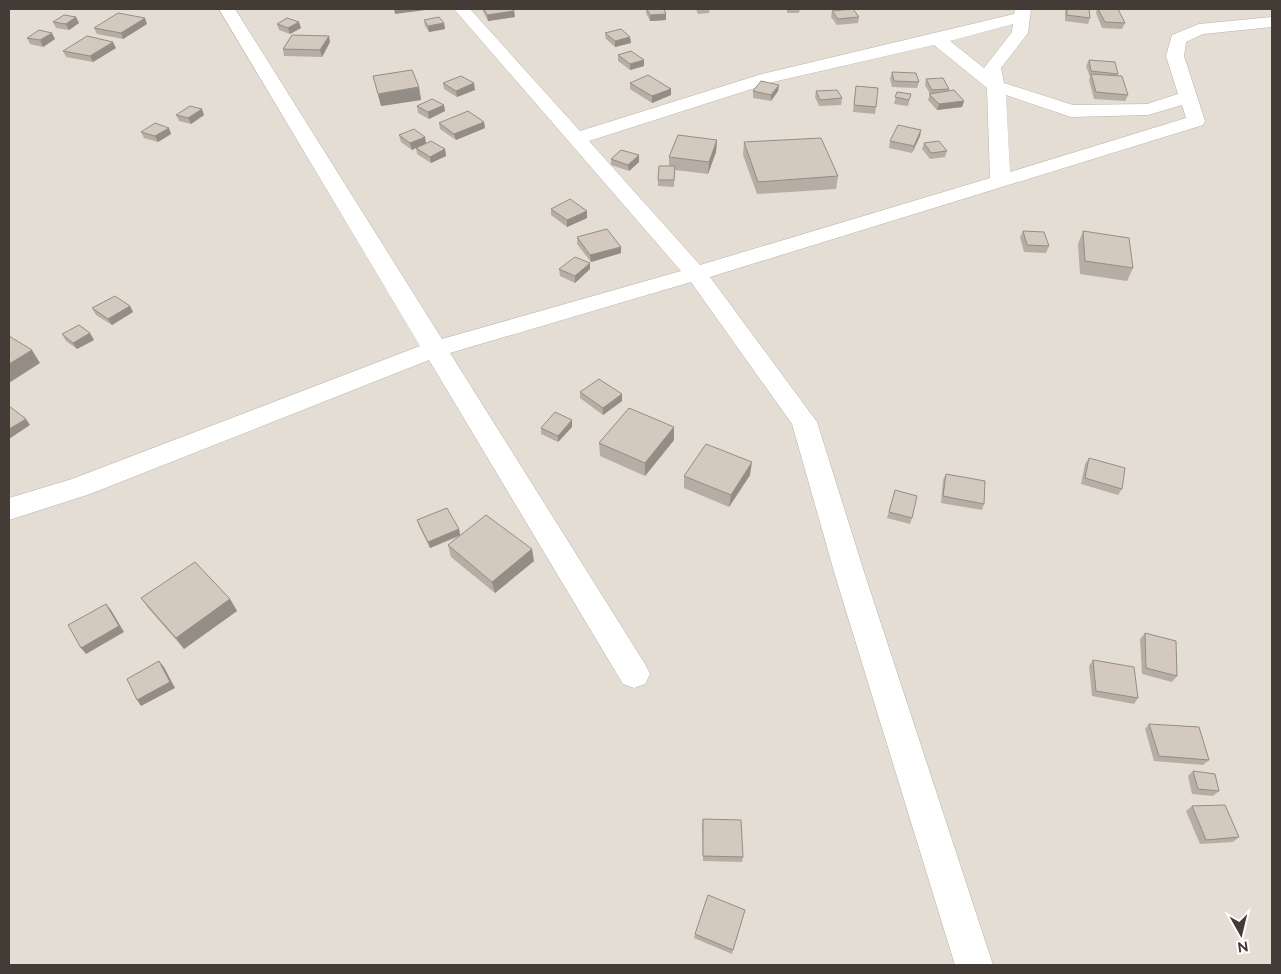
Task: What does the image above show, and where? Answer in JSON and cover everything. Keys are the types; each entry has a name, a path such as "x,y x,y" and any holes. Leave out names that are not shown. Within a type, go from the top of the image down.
{"street":[{"path":"226,9 634,674"},
{"path":"462,9 696,274 804,422 850,575 974,965"},
{"path":"576,138 768,78 937,39 1022,13 1020,33 992,68 996,86 1000,182"},
{"path":"9,509 80,487 435,349 696,274 1196,121 1175,56 1178,39 1199,29 1267,24"},
{"path":"937,39 996,86 1071,112 1148,109 1188,97"}],"shaded area":[{"path":"9,9 1272,9 1272,965 9,965"}],"building":[{"path":"484,9 513,9 514,11 487,15"},
{"path":"647,9 664,9 666,14 650,15"},
{"path":"853,9 859,17 838,19 832,11"},
{"path":"1067,9 1089,9 1090,18 1067,15"},
{"path":"1098,9 1118,9 1125,23 1105,22"},
{"path":"118,13 145,18 121,33 94,28"},
{"path":"64,15 76,17 66,24 53,22"},
{"path":"439,17 444,23 428,26 424,20"},
{"path":"287,18 299,22 288,28 277,24"},
{"path":"621,29 630,37 615,41 605,33"},
{"path":"39,30 52,33 40,40 27,38"},
{"path":"292,35 329,36 320,50 283,49"},
{"path":"87,36 113,42 90,56 63,51"},
{"path":"631,51 644,60 630,64 618,55"},
{"path":"1089,60 1115,62 1118,74 1091,71"},
{"path":"412,70 419,87 378,94 373,76"},
{"path":"892,72 916,73 919,82 894,81"},
{"path":"1091,74 1122,76 1128,95 1096,92"},
{"path":"648,75 671,89 652,96 630,83"},
{"path":"461,76 474,83 456,91 443,83"},
{"path":"943,78 949,89 932,90 926,79"},
{"path":"761,81 779,85 771,95 753,91"},
{"path":"856,86 878,88 876,107 854,105"},
{"path":"837,90 842,98 820,100 816,91"},
{"path":"954,90 964,101 939,104 929,94"},
{"path":"897,92 911,94 909,100 895,97"},
{"path":"432,99 444,105 428,112 417,106"},
{"path":"190,106 202,109 188,118 176,115"},
{"path":"468,111 484,122 454,134 439,123"},
{"path":"155,123 169,128 155,136 141,132"},
{"path":"898,125 921,130 914,146 890,141"},
{"path":"414,129 425,137 410,143 399,135"},
{"path":"678,135 717,140 709,162 669,157"},
{"path":"821,138 838,176 758,182 744,142"},
{"path":"431,141 445,149 430,157 416,148"},
{"path":"939,141 947,151 931,153 924,143"},
{"path":"621,150 639,155 628,165 611,159"},
{"path":"659,166 675,166 674,180 658,180"},
{"path":"570,199 587,211 567,220 551,209"},
{"path":"607,229 621,247 590,255 577,237"},
{"path":"1023,231 1044,232 1049,246 1027,245"},
{"path":"1083,231 1129,238 1133,268 1085,261"},
{"path":"575,257 590,263 575,276 559,269"},
{"path":"115,296 130,306 108,319 92,308"},
{"path":"79,325 90,333 73,343 62,334"},
{"path":"9,336 32,350 9,364"},
{"path":"599,379 622,394 603,408 580,392"},
{"path":"9,406 26,419 9,429"},
{"path":"629,408 674,427 645,463 599,443"},
{"path":"555,412 572,420 558,436 541,428"},
{"path":"706,444 752,462 731,495 684,476"},
{"path":"1089,458 1125,468 1122,489 1085,478"},
{"path":"946,474 985,481 984,504 943,496"},
{"path":"895,490 917,496 912,518 889,512"},
{"path":"447,508 459,529 428,542 417,520"},
{"path":"486,515 532,549 492,582 448,545"},
{"path":"195,562 230,599 176,638 141,598"},
{"path":"106,604 119,626 81,648 68,625"},
{"path":"1145,633 1176,641 1177,676 1146,668"},
{"path":"1093,660 1134,667 1138,698 1096,691"},
{"path":"159,661 170,682 137,700 127,679"},
{"path":"1149,724 1199,727 1209,760 1159,756"},
{"path":"1193,771 1215,774 1219,791 1198,789"},
{"path":"1225,805 1239,837 1206,840 1192,806"},
{"path":"703,819 741,820 743,857 703,856"},
{"path":"708,895 745,910 733,950 695,934"}]}
